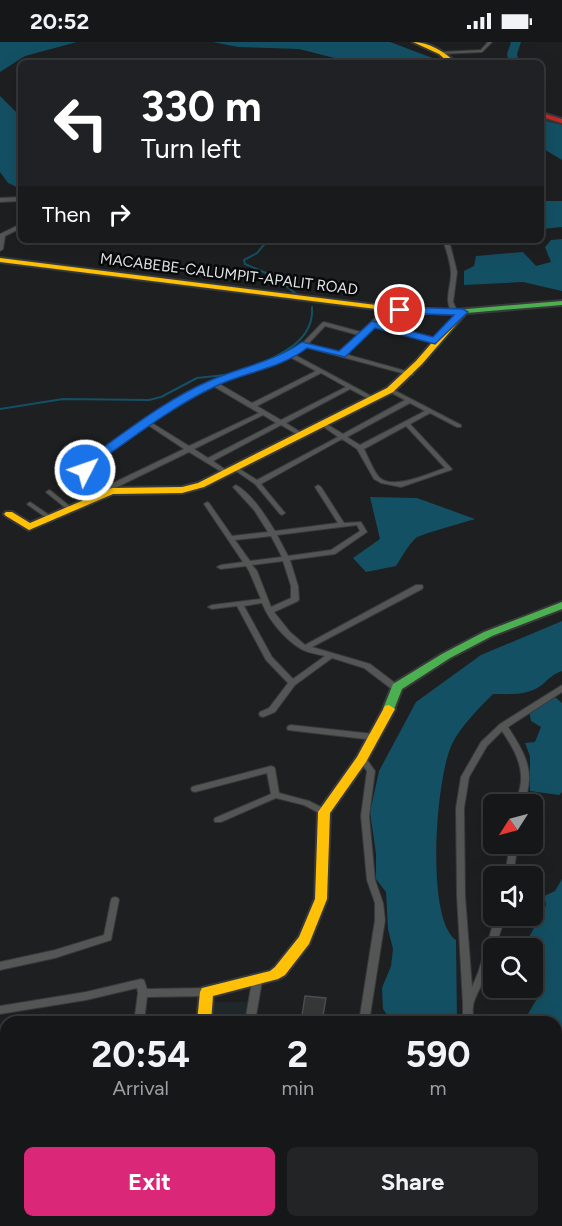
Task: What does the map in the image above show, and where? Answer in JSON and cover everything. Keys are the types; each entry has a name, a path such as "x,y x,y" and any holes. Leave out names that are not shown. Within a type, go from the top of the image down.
{"main road":[{"path":"416,42 441,53 449,60"},
{"path":"544,116 562,121"},
{"name":"MACABEBE-CALUMPIT-APALIT ROAD","path":"0,260 285,298 400,310 459,313 562,303"},
{"path":"9,514 29,527 112,489 182,490 231,471 390,390 411,374 459,313"},
{"path":"205,1016 207,992 256,981 280,971 304,940 321,899 323,879 321,840 324,812 362,759 396,688 446,656 488,634 562,605"}],"street":[{"path":"441,53 482,51 490,42"},
{"path":"0,200 18,199"},
{"path":"0,249 2,235 18,227"},
{"path":"448,243 454,272 450,302 459,313"},
{"path":"341,355 380,316"},
{"path":"263,413 112,489 88,473 85,465 181,400 213,383 291,355 306,345 325,324 363,334"},
{"path":"372,325 435,341"},
{"path":"306,345 411,374"},
{"path":"291,355 371,398"},
{"path":"252,406 321,371"},
{"path":"213,383 300,434"},
{"path":"208,460 350,387"},
{"path":"390,390 459,426"},
{"path":"257,483 409,401"},
{"path":"360,448 429,411"},
{"path":"148,423 208,460 257,483 282,513"},
{"path":"322,424 345,436 360,448 377,479 391,484 401,485 449,469 407,424"},
{"path":"236,487 263,516 285,558 296,588 295,599 269,610"},
{"path":"318,487 342,525"},
{"path":"49,492 70,509"},
{"path":"30,504 50,518"},
{"path":"207,504 233,538 257,578 264,601 278,624 305,648 329,657 367,666 396,688"},
{"path":"220,567 333,552 364,532 359,523 233,538"},
{"path":"305,648 418,587"},
{"path":"212,608 264,601"},
{"path":"238,603 269,658 292,683"},
{"path":"263,714 272,710 292,683 329,657"},
{"path":"468,1016 462,946 461,797 465,777 477,755 503,726 562,688"},
{"path":"503,726 517,749 523,768 525,780 522,794"},
{"path":"291,728 374,737"},
{"path":"362,759 371,771 365,816 371,880 380,913 376,959 365,1016"},
{"path":"195,789 271,769 275,795"},
{"path":"218,820 275,795 306,803 324,812"},
{"path":"0,966 55,954 108,937 115,900"},
{"path":"468,1004 483,973 498,926"},
{"path":"250,1016 256,981"},
{"path":"0,1010 86,996 141,984 143,993 140,1016"},
{"path":"143,993 207,992"}],"shaded area":[{"path":"211,1002 251,1002 250,1016 209,1016"}],"water":[{"path":"0,42 77,42 25,56 0,72"},
{"path":"213,42 390,42 438,60 342,60 299,49 238,47"},
{"path":"0,96 18,114 18,188 8,183 0,172"},
{"path":"544,120 562,125 562,160 544,149"},
{"path":"544,201 562,201 562,227 544,229"},
{"path":"562,239 562,291 523,282 464,285 464,271 474,266 476,256 523,252 536,266 551,262 545,247 551,240"},
{"path":"370,497 417,498 475,519 419,536 410,544 396,566 366,572 353,558 380,539"},
{"path":"562,621 562,671 531,691 519,694 493,694 460,731 446,761 438,815 437,877 440,905 446,927 456,940 457,1016 388,1016 383,1009 382,988 391,966 393,949 388,929 386,892 376,879 376,854 370,812 379,771 416,702 481,655"},
{"path":"554,696 562,703 562,792 559,795 530,791 530,756 525,743 535,742 541,727 531,721 529,710"},
{"path":"562,879 562,1016 527,1016 537,998 543,998 543,938 529,938 535,926 543,926 543,911 546,905 544,896 555,891"}],"building":[{"path":"305,996 326,998 323,1016 302,1016"}],"waterway":[{"path":"513,60 512,54 516,42"},
{"path":"265,243 257,253 244,260 245,264 273,276 299,296"},
{"path":"265,362 283,353 304,334 312,317 312,307"},
{"path":"0,409 63,399 149,400 161,397 197,378 234,374"}],"traffic: fast":[{"path":"455,312 562,303"},
{"path":"389,709 397,687 446,656 488,634 562,605"}],"traffic: slow":[{"path":"416,42 441,53 449,60"},
{"path":"0,260 400,310 455,312"},
{"path":"9,514 29,527 112,491 182,490 201,485 390,390 419,363 463,312"},
{"path":"205,1016 207,992 273,975 280,971 304,940 321,899 324,812 362,759 389,709"}],"traffic: jam":[{"path":"544,116 562,121"}],"route":[{"path":"85,470 85,465 181,400 213,383 277,361 306,345 341,355 372,325 435,341 463,312 428,313 400,310"}]}
